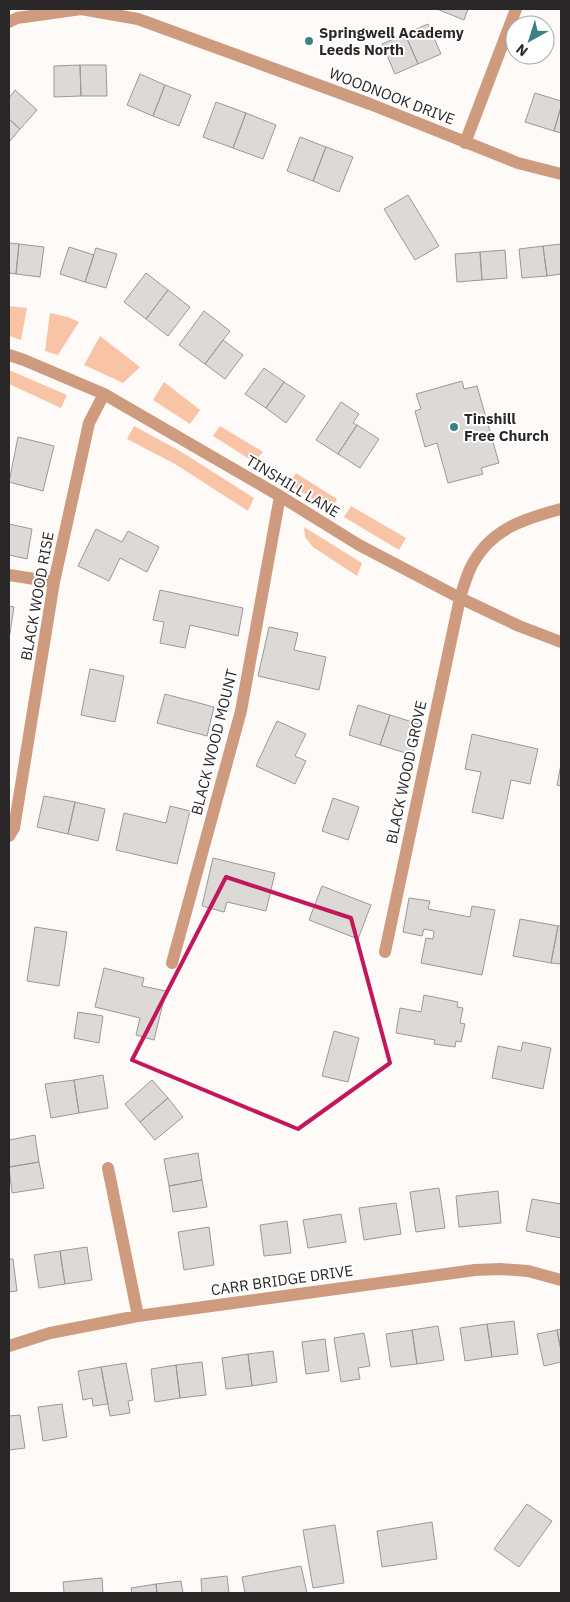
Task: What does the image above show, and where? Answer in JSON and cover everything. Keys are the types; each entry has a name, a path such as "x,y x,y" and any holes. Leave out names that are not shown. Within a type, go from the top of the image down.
{"street":[{"name":"WOODNOOK DRIVE","path":"9,22 17,18 81,9 138,19 370,104 518,163 561,174"},
{"path":"465,143 516,9"},
{"name":"TINSHILL LANE","path":"9,355 104,394 280,496 359,545 460,598 520,626 561,642"},
{"name":"BLACK WOOD RISE","path":"9,836 14,828 54,582 89,423 104,394"},
{"name":"BLACK WOOD MOUNT","path":"172,963 241,711 280,496"},
{"name":"BLACK WOOD GROVE","path":"385,952 460,598 471,568 480,553 502,531 537,516 561,509"},
{"path":"9,575 54,582"},
{"path":"108,1168 138,1316"},
{"name":"CARR BRIDGE DRIVE","path":"9,1346 50,1333 138,1316 475,1270 528,1271 561,1280"}],"highlighted area":[{"path":"226,877 351,918 390,1063 298,1129 132,1060"}],"shaded area":[{"path":"9,306 27,308 21,340 9,336"},
{"path":"50,313 68,317 79,322 58,355 45,351"},
{"path":"100,336 140,367 123,383 84,365"},
{"path":"9,370 67,395 61,408 9,384"},
{"path":"164,382 200,410 190,424 153,400"},
{"path":"134,426 180,451 254,498 248,511 175,464 127,439"},
{"path":"220,426 263,452 254,462 213,436"},
{"path":"296,473 337,499 331,510 289,484"},
{"path":"351,506 406,538 399,550 344,517"},
{"path":"304,527 362,563 357,576 313,547 305,537"}],"building":[{"path":"437,9 468,9 464,20"},
{"path":"428,24 441,54 418,64 405,34"},
{"path":"405,34 418,64 395,74 382,44"},
{"path":"80,65 81,96 54,97 54,66"},
{"path":"80,65 106,65 107,96 81,96"},
{"path":"140,74 165,85 153,116 127,105"},
{"path":"165,85 191,95 179,126 153,116"},
{"path":"15,90 37,110 20,129 9,119 9,98"},
{"path":"535,93 561,101 554,131 525,122"},
{"path":"216,102 246,113 233,148 203,137"},
{"path":"561,107 561,133 554,131"},
{"path":"246,113 276,125 263,159 233,148"},
{"path":"9,119 20,129 9,142"},
{"path":"300,137 326,147 313,181 287,171"},
{"path":"326,147 353,157 339,192 313,181"},
{"path":"408,195 439,246 415,260 384,209"},
{"path":"9,243 19,244 16,274 9,273"},
{"path":"19,244 44,247 40,277 16,274"},
{"path":"561,244 561,274 547,276 543,246"},
{"path":"543,246 547,276 522,278 519,249"},
{"path":"69,247 94,255 85,282 60,274"},
{"path":"96,248 117,254 106,288 85,282"},
{"path":"505,250 507,278 482,280 480,252"},
{"path":"480,252 482,280 457,282 455,254"},
{"path":"146,273 168,290 146,319 124,302"},
{"path":"168,290 190,307 168,336 146,319"},
{"path":"204,311 230,331 205,364 179,345"},
{"path":"223,340 243,355 225,379 205,364"},
{"path":"264,368 284,382 266,408 245,394"},
{"name":"Tinshill Free Church","path":"462,381 464,389 477,386 499,463 481,468 483,474 448,483 437,443 425,447 415,411 421,409 416,394"},
{"path":"284,382 305,396 286,423 266,408"},
{"path":"341,402 359,414 353,423 357,425 338,454 316,440"},
{"path":"357,425 379,439 360,468 338,454"},
{"path":"18,437 54,446 43,491 9,482"},
{"path":"9,524 32,529 27,559 9,555"},
{"path":"96,529 122,542 128,531 159,547 147,572 120,558 109,581 78,566"},
{"path":"160,590 243,608 238,636 190,625 185,648 160,643 164,622 153,620"},
{"path":"9,606 14,607 9,639"},
{"path":"269,627 298,633 294,650 326,657 319,690 258,676"},
{"path":"90,669 124,676 115,722 81,715"},
{"path":"165,694 214,707 207,736 157,723"},
{"path":"358,705 390,715 380,745 349,735"},
{"path":"390,715 422,725 412,755 380,745"},
{"path":"277,721 306,734 295,756 306,761 295,784 256,766"},
{"path":"472,734 538,749 530,784 511,780 503,819 472,812 481,772 465,769"},
{"path":"561,764 561,786 557,785"},
{"path":"44,796 75,802 68,834 37,827"},
{"path":"333,798 359,807 348,840 322,831"},
{"path":"75,802 105,809 98,841 68,834"},
{"path":"170,806 190,811 177,864 116,850 124,813 166,823"},
{"path":"213,858 275,873 266,911 227,902 224,912 202,906"},
{"path":"322,886 371,905 358,939 309,920"},
{"path":"409,898 430,901 428,909 470,917 472,906 495,910 482,975 421,963 426,938 433,939 434,931 424,929 422,936 403,932"},
{"path":"520,919 558,926 551,963 513,956"},
{"path":"558,926 561,926 561,964 551,963"},
{"path":"35,927 67,932 59,986 27,981"},
{"path":"104,968 144,978 142,986 166,991 154,1040 136,1035 140,1018 95,1007"},
{"path":"424,995 458,1002 457,1007 463,1008 460,1023 465,1024 461,1042 456,1041 455,1047 434,1044 435,1040 396,1033 400,1008 421,1012"},
{"path":"78,1012 103,1016 99,1043 74,1038"},
{"path":"334,1031 359,1038 348,1082 322,1076"},
{"path":"523,1042 551,1048 543,1089 492,1078 498,1046 521,1051"},
{"path":"103,1075 108,1108 79,1113 74,1080"},
{"path":"74,1080 79,1113 51,1118 45,1084"},
{"path":"152,1080 168,1098 140,1122 125,1104"},
{"path":"168,1098 183,1117 155,1140 140,1122"},
{"path":"35,1135 39,1162 9,1167 9,1140"},
{"path":"198,1153 202,1180 169,1186 164,1159"},
{"path":"39,1162 44,1188 12,1193 9,1167"},
{"path":"202,1180 207,1207 173,1212 169,1186"},
{"path":"439,1188 445,1228 416,1232 410,1192"},
{"path":"498,1191 501,1223 459,1227 456,1196"},
{"path":"532,1199 561,1204 561,1238 526,1231"},
{"path":"396,1203 401,1234 364,1240 359,1208"},
{"path":"341,1214 346,1242 308,1248 303,1220"},
{"path":"287,1221 291,1253 264,1256 260,1225"},
{"path":"209,1227 214,1265 184,1270 178,1232"},
{"path":"87,1247 92,1280 65,1284 60,1251"},
{"path":"60,1251 65,1284 39,1288 34,1255"},
{"path":"9,1259 13,1259 17,1291 9,1292"},
{"path":"514,1321 518,1354 492,1357 487,1324"},
{"path":"487,1324 492,1357 465,1361 460,1328"},
{"path":"438,1326 444,1360 417,1364 412,1330"},
{"path":"561,1329 561,1351 557,1330"},
{"path":"412,1330 417,1364 391,1367 386,1334"},
{"path":"557,1330 561,1362 544,1366 537,1334"},
{"path":"364,1333 370,1366 358,1368 360,1379 341,1382 334,1338"},
{"path":"325,1339 329,1371 306,1374 302,1342"},
{"path":"273,1351 277,1382 252,1386 248,1354"},
{"path":"248,1354 252,1386 226,1389 222,1358"},
{"path":"202,1362 206,1395 180,1398 176,1365"},
{"path":"126,1363 133,1400 128,1401 130,1413 110,1416 101,1367"},
{"path":"176,1365 180,1398 155,1402 151,1369"},
{"path":"101,1367 108,1404 93,1406 92,1398 83,1400 78,1371"},
{"path":"62,1404 67,1437 43,1441 38,1407"},
{"path":"20,1415 25,1448 9,1450 9,1416"},
{"path":"527,1504 552,1521 519,1567 494,1549"},
{"path":"432,1522 437,1559 382,1567 377,1531"},
{"path":"335,1525 344,1583 313,1588 303,1530"},
{"path":"301,1566 307,1593 245,1593 242,1577"},
{"path":"227,1576 229,1593 202,1593 201,1579"},
{"path":"102,1578 103,1593 64,1593 63,1582"},
{"path":"181,1581 183,1593 157,1593 156,1584"},
{"path":"156,1584 157,1593 132,1593 131,1588"}],"place":[{"name":"Springwell Academy Leeds North","path":"309,41"},
{"name":"Tinshill Free Church","path":"454,427"}]}
